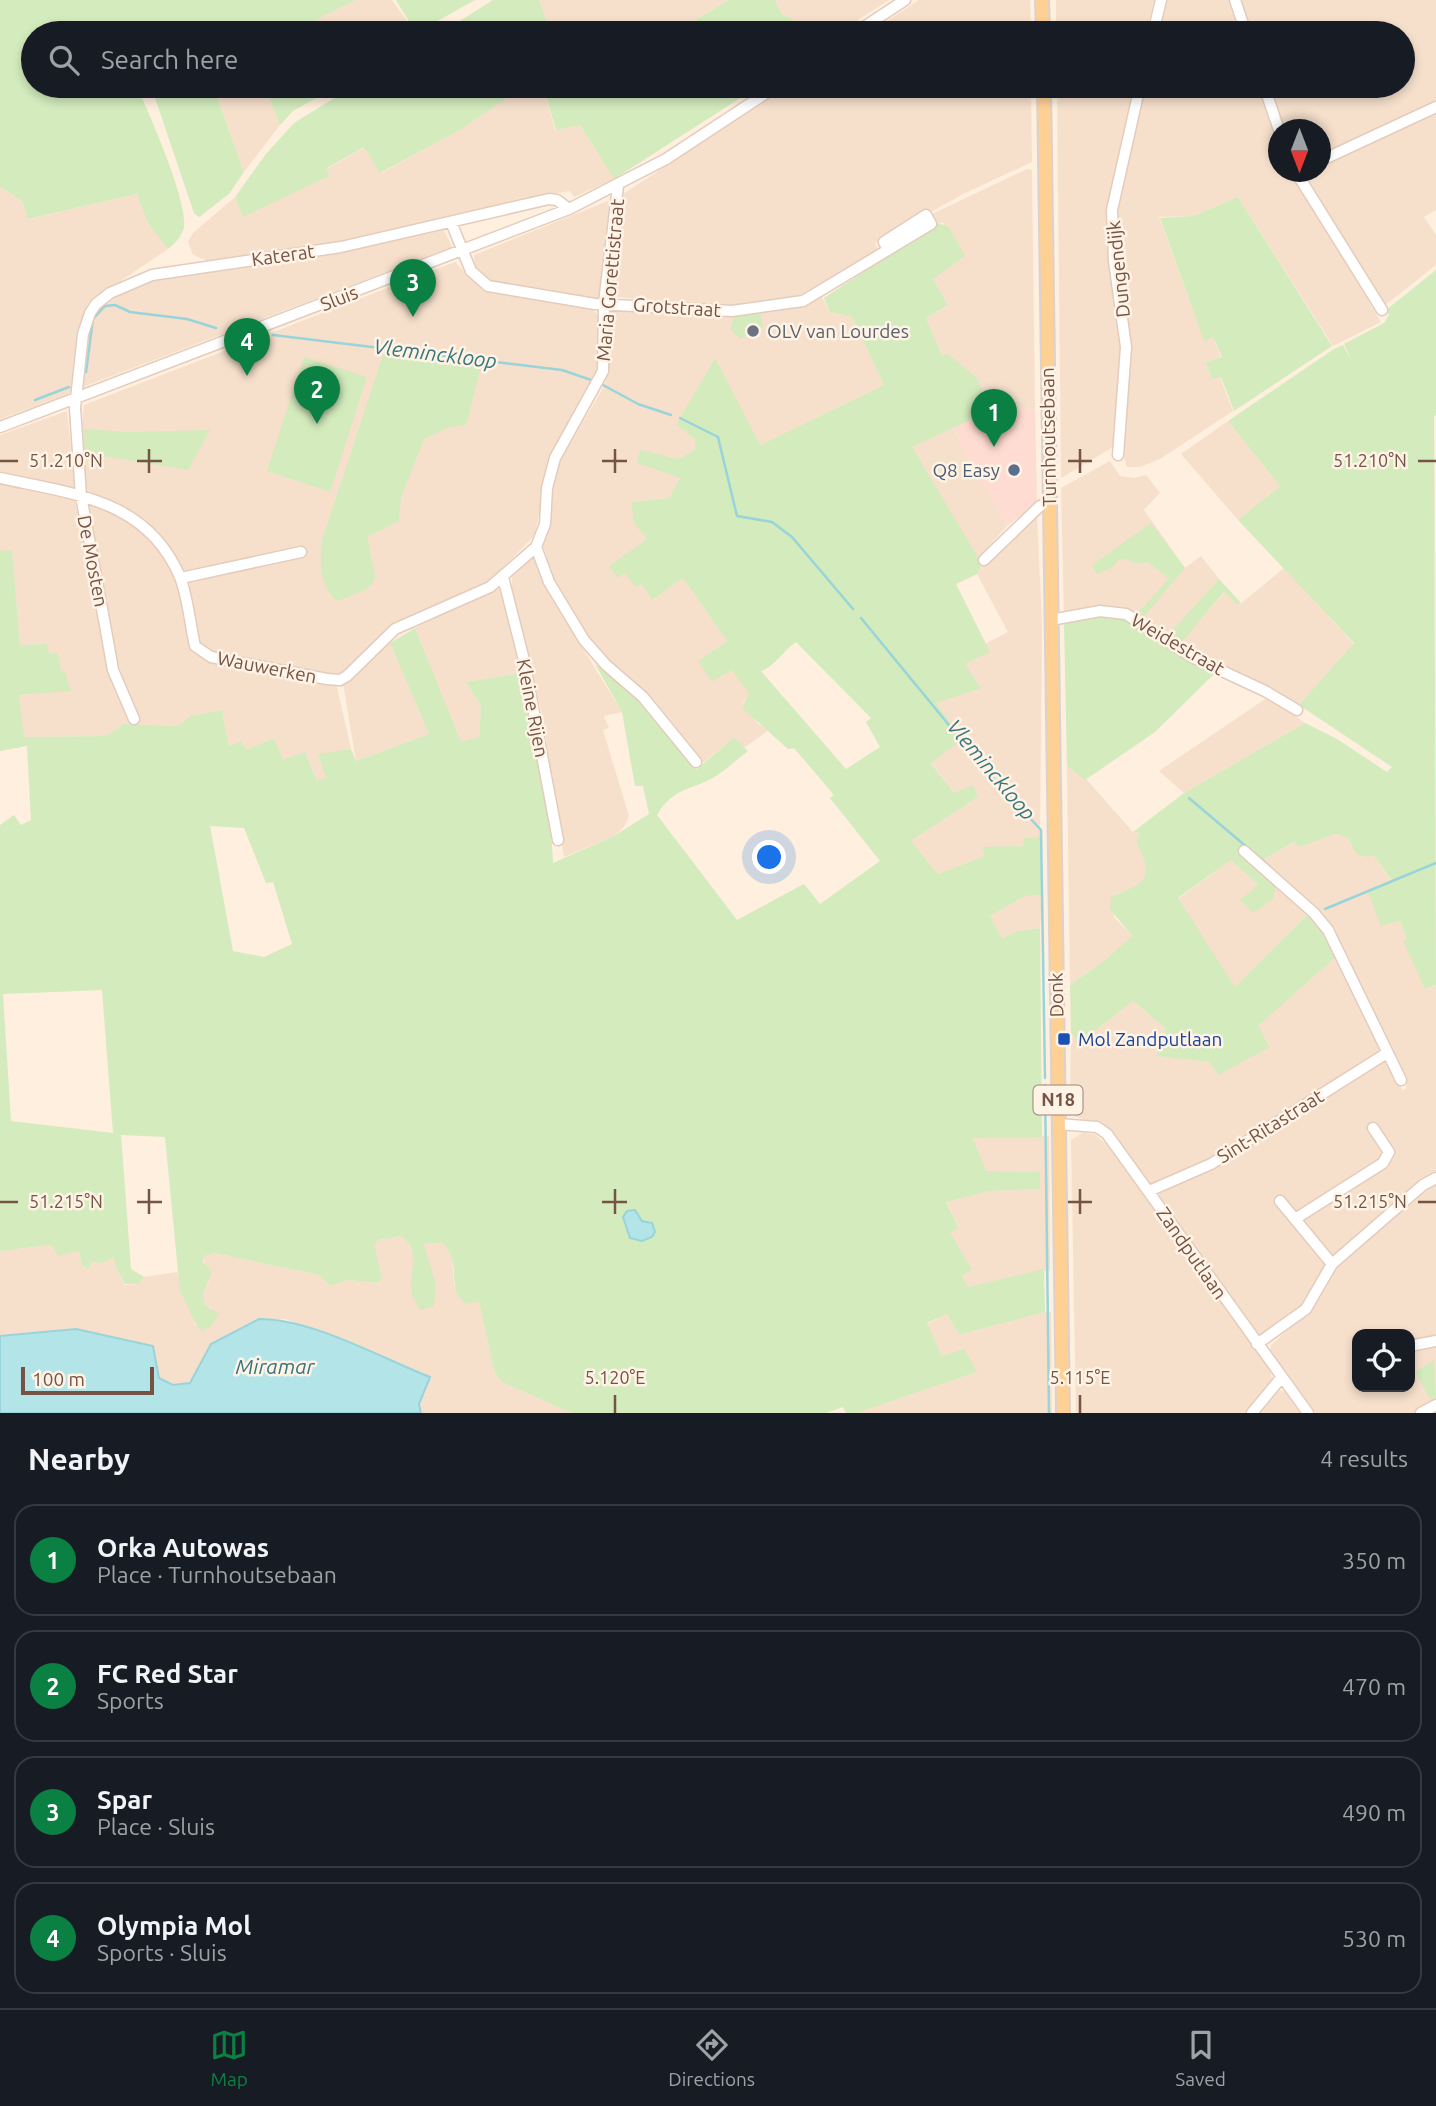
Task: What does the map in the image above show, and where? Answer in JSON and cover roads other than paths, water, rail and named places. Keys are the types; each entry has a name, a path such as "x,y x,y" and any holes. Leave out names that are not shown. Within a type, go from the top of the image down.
{"main road":[{"path":"1042,0 1043,21"},
{"name":"Turnhoutsebaan","path":"1044,98 1054,787"},
{"name":"Donk","path":"1054,787 1063,1413"}],"street":[{"path":"873,21 905,0"},
{"path":"1156,21 1161,0"},
{"path":"1235,0 1242,21"},
{"name":"Sluis","path":"0,427 569,209 618,186 758,98"},
{"name":"Dungendijk","path":"1118,455 1126,359 1114,261 1112,210 1137,98"},
{"path":"1268,98 1275,119"},
{"path":"1331,156 1436,107"},
{"path":"1303,182 1382,310"},
{"name":"Maria Gorettistraat","path":"536,547 545,524 547,488 555,458 601,380 604,303 618,186"},
{"name":"Katerat","path":"76,399 83,334 90,313 96,304 122,286 152,275 341,247 549,199 557,200 569,209"},
{"name":"Grotstraat","path":"451,222 471,271 488,286 604,303 732,311 793,303 803,301 888,250"},
{"name":"De Mosten","path":"76,399 81,496 113,670 134,719"},
{"name":"Wauwerken","path":"0,478 81,496 115,507 148,529 181,578 195,646 201,652 211,657 340,680 395,629 490,587 536,547"},
{"path":"984,560 1040,506 1049,502"},
{"path":"536,547 549,582 584,640 606,665 643,697 696,762"},
{"path":"181,578 301,552"},
{"name":"Kleine Rijen","path":"503,577 524,660 558,840"},
{"name":"Weidestraat","path":"1051,620 1100,611 1126,614 1192,657 1265,691 1297,710"},
{"path":"1244,851 1314,913 1328,930 1401,1080"},
{"name":"Sint-Ritastraat","path":"1149,1191 1211,1164 1387,1053"},
{"name":"Zandputlaan","path":"1058,1124 1097,1127 1107,1134 1308,1413"},
{"path":"1295,1219 1383,1163 1389,1152 1373,1128"},
{"path":"1258,1344 1306,1309 1332,1264 1423,1185 1436,1178"},
{"path":"1280,1201 1332,1264"},
{"path":"1415,1345 1436,1341"},
{"path":"1252,1413 1281,1378"},
{"path":"1421,1413 1436,1405"}],"water":[{"path":"635,1210 642,1221 652,1223 655,1232 652,1237 642,1241 630,1238 623,1217 627,1211"},
{"name":"Miramar","path":"259,1319 301,1325 323,1332 430,1377 419,1404 421,1413 0,1413 0,1336 76,1329 153,1346 159,1378 173,1385 190,1383 211,1344"}],"waterway":[{"name":"Vleminckloop","path":"86,372 93,319 105,306 115,305 130,312 187,319 216,328"},
{"name":"Vleminckloop","path":"273,335 562,370 594,381"},
{"name":"Vleminckloop","path":"603,385 638,404 671,415"},
{"name":"Vleminckloop","path":"35,400 69,387"},
{"name":"Vleminckloop","path":"680,418 718,437 737,516 772,522 792,537 853,609"},
{"name":"Vleminckloop","path":"861,618 990,775 1041,830 1045,1078"},
{"path":"1189,798 1268,865"},
{"path":"1325,909 1436,863"},
{"name":"Vleminckloop","path":"1045,1085 1049,1413"}],"place":[{"name":"Spar","path":"413,317"},
{"name":"OLV van Lourdes","path":"753,331"},
{"name":"Olympia Mol","path":"247,376"},
{"name":"FC Red Star","path":"317,424"},
{"name":"Orka Autowas","path":"994,447"},
{"name":"Q8 Easy","path":"1014,470"},
{"name":"Mol Zandputlaan","path":"1064,1039"}]}
